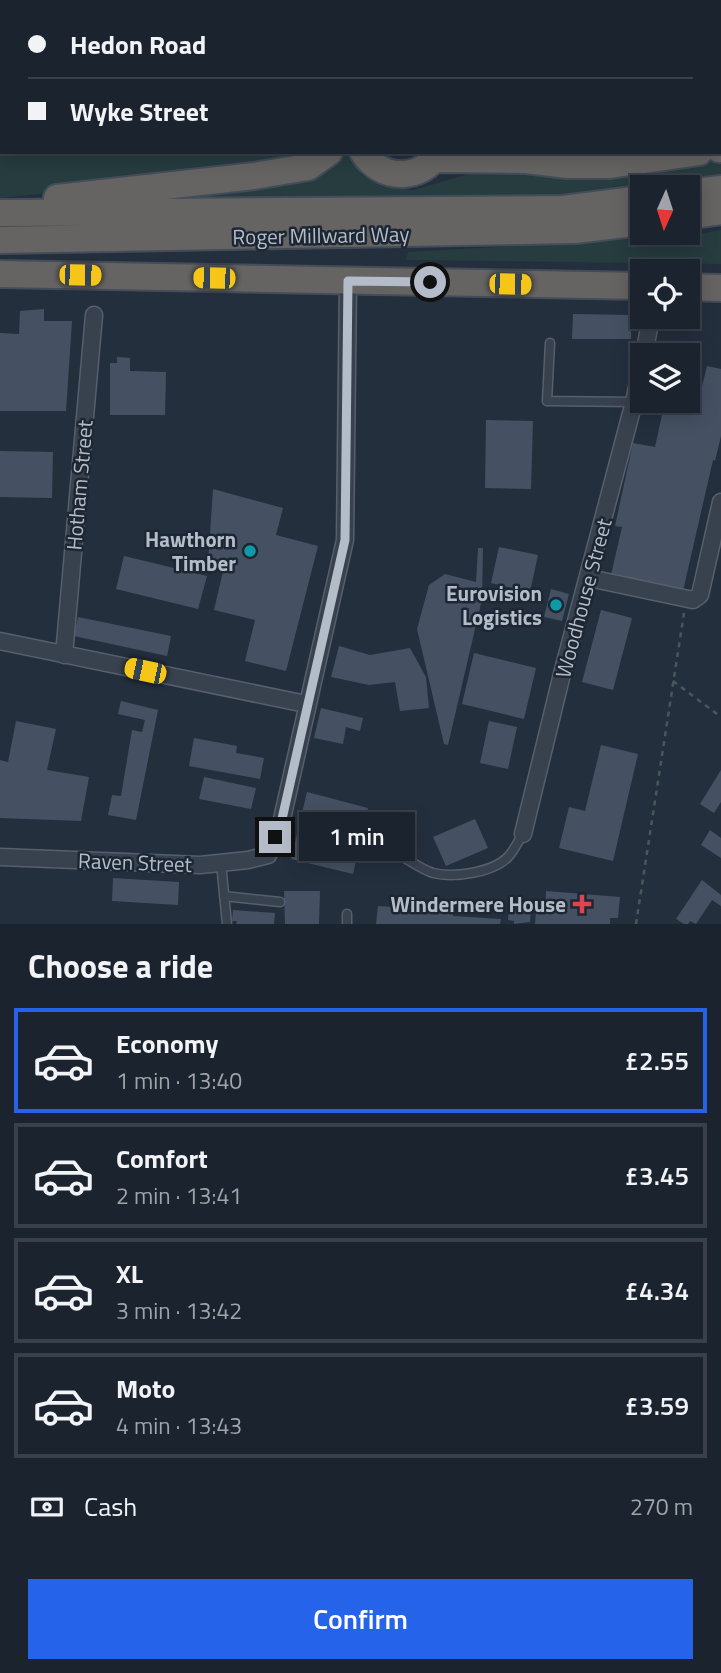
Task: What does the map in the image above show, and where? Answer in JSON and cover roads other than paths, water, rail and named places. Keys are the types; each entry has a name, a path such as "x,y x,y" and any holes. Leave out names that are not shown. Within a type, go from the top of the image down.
{"highway":[{"path":"0,205 254,176 307,167 326,154"},
{"path":"364,154 380,170 394,174 409,174 423,169 437,156 520,156 568,165 610,166 686,154"},
{"path":"700,192 721,189"},
{"name":"Roger Millward Way","path":"0,213 563,209 630,201"},
{"path":"700,214 721,211"},
{"name":"Roger Millward Way","path":"0,240 575,230 630,223"},
{"path":"0,274 630,286"},
{"path":"700,287 721,288"}],"street":[{"path":"0,641 306,704 345,540 348,281"},
{"name":"Hotham Street","path":"64,655 94,316"},
{"name":"Woodhouse Street","path":"523,834 631,413"},
{"path":"589,578 693,600 700,595 717,539 721,502"},
{"name":"Raven Street","path":"0,857 200,865 268,855 282,819 306,704"}],"lane":[{"path":"550,343 547,401 630,402"},
{"path":"403,857 432,873 472,872 496,865 507,858 523,834"},
{"path":"221,863 228,924"},
{"path":"225,896 280,902"},
{"path":"347,914 347,924"}],"place":[{"name":"Hawthorn Timber","path":"250,551"},
{"name":"Eurovision Logistics","path":"556,605"},
{"name":"Windermere House","path":"582,904"}]}
